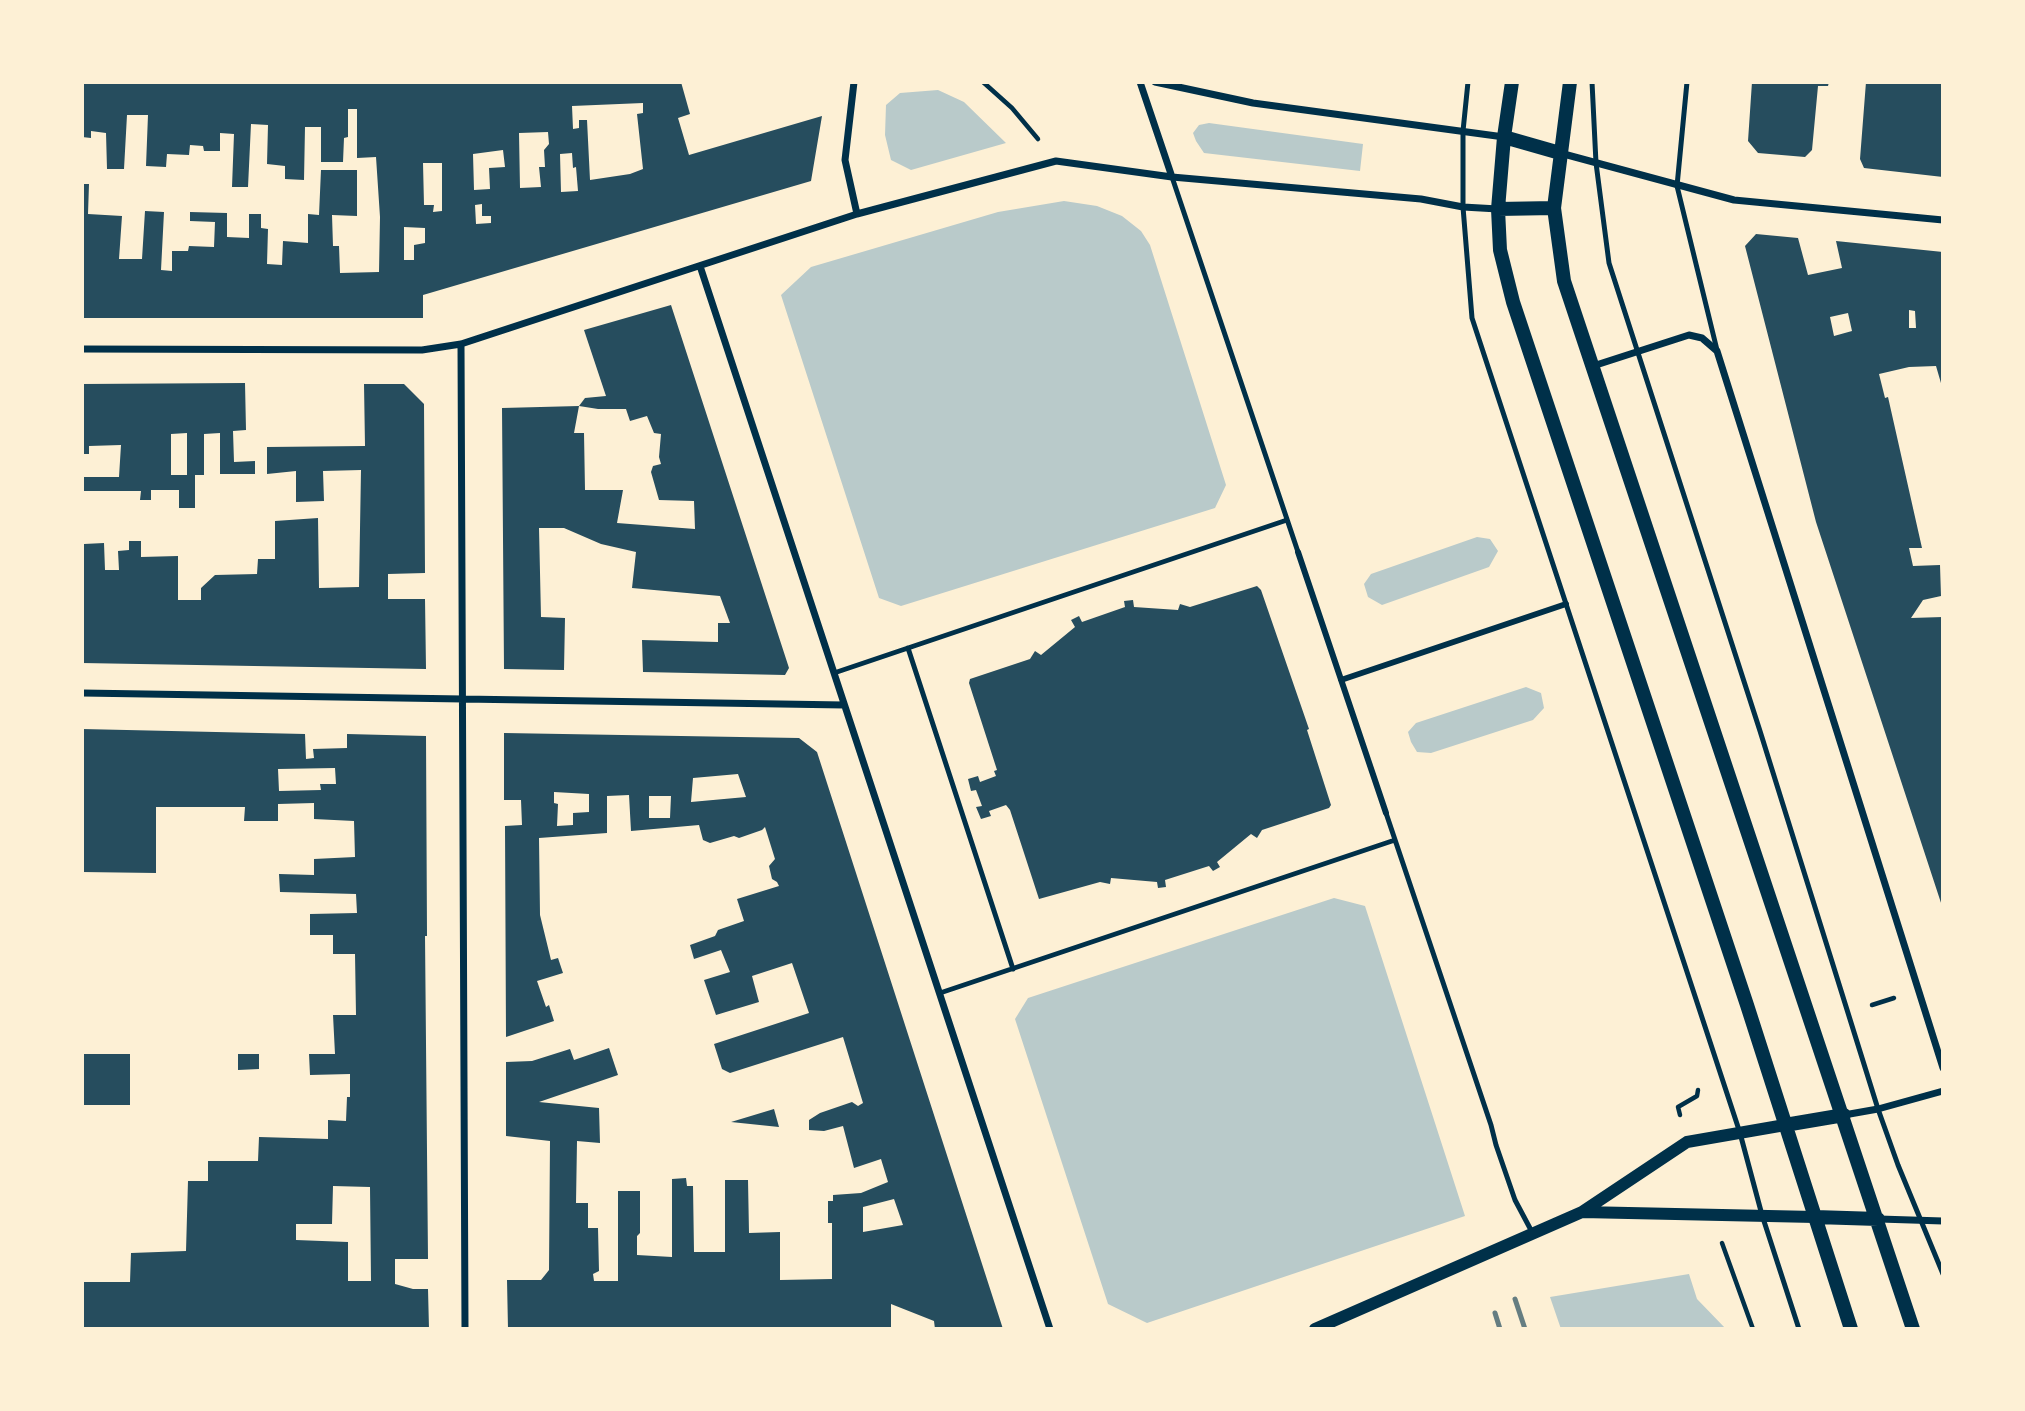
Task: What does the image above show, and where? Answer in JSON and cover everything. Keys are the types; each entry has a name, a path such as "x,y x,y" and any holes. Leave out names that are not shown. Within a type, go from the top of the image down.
{"main road":[{"path":"1512,82 1498,209 1500,250 1513,302 1851,1329"},
{"path":"1570,82 1554,208 1564,281 1844,1115 1913,1329"},
{"path":"1504,137 1560,153"},
{"path":"1498,209 1554,208"},
{"path":"1785,1125 1844,1115"},
{"path":"1815,1217 1878,1219"}],"street":[{"path":"854,82 845,160 857,214"},
{"path":"1140,82 1172,177"},
{"path":"1155,82 1253,103 1504,137"},
{"path":"1560,153 1734,200 1943,220"},
{"path":"82,349 422,350 461,344 857,214 1056,161 1172,177 1422,199 1463,207 1498,209"},
{"path":"699,266 1050,1329"},
{"path":"1593,366 1689,335 1702,338 1717,351 1943,1068"},
{"path":"461,344 465,1329"},
{"path":"1298,552 1386,813"},
{"path":"1341,680 1566,604"},
{"path":"82,693 844,705"},
{"path":"1844,1115 1878,1109 1943,1091"},
{"path":"1315,1329 1329,1326 1581,1212 1687,1142 1785,1125"},
{"path":"1581,1212 1815,1217"},
{"path":"1878,1219 1943,1221"}],"lane":[{"path":"1468,82 1463,131 1463,207 1472,318 1740,1133 1762,1215 1799,1329"},
{"path":"1592,82 1596,163 1609,263 1878,1109 1943,1274"},
{"path":"1687,82 1677,186 1717,351"},
{"path":"1172,177 1298,552"},
{"path":"834,673 1287,520"},
{"path":"908,648 1013,968"},
{"path":"1386,813 1515,1200 1532,1232"},
{"path":"940,993 1395,840"}],"path":[{"path":"984,82 1012,108 1056,161"},
{"path":"1849,1013 1918,991"},
{"path":"1682,1125 1678,1107 1697,1096 1699,1086"},
{"path":"1710,1213 1753,1329"}],"shaded area":[{"path":"938,90 964,102 1006,143 911,170 891,160 885,135 886,105 900,93"},
{"path":"1209,123 1363,144 1360,171 1204,153 1193,133 1199,125"},
{"path":"1064,201 1097,206 1122,216 1141,231 1150,245 1226,485 1215,508 901,606 879,598 781,295 811,267 998,212"},
{"path":"1477,537 1490,539 1498,551 1489,567 1382,605 1368,597 1364,584 1371,574"},
{"path":"1526,687 1541,693 1544,708 1533,720 1431,753 1417,752 1411,742 1408,732 1416,723"},
{"path":"1334,898 1365,906 1465,1216 1147,1323 1108,1304 1015,1019 1028,998"},
{"path":"1689,1274 1697,1299 1726,1329 1561,1329 1550,1297"}],"building":[{"path":"82,82 681,82 690,114 678,118 689,155 822,116 811,181 423,295 423,318 82,318 82,184 89,184 88,214 122,216 119,259 142,259 145,211 164,212 161,270 172,271 172,251 188,251 189,246 214,247 215,222 190,221 190,212 227,213 227,237 249,238 249,214 261,214 261,228 268,229 267,264 282,265 283,241 308,243 308,214 319,215 321,170 357,170 357,216 332,215 333,246 339,246 340,273 379,272 380,217 376,157 357,158 357,109 348,109 348,137 344,138 343,162 321,162 321,127 305,127 304,180 285,179 285,166 267,164 268,125 251,124 248,187 232,187 234,134 220,133 220,151 204,151 203,146 190,145 189,155 167,154 166,167 146,166 148,115 127,115 124,169 107,169 106,133 91,131 91,138 82,137","holes":["643,103 643,113 637,114 643,169 630,174 590,180 587,120 579,120 579,128 573,129 572,106","548,132 549,144 544,150 545,167 539,167 541,187 520,188 519,133","503,150 505,167 489,168 490,189 474,190 473,154","572,153 578,191 561,192 560,154","423,163 442,163 442,211 433,212 434,205 424,205","482,204 482,216 491,216 491,223 476,224 475,205","404,227 425,228 425,243 414,245 414,260 404,260"]},
{"path":"1752,82 1829,82 1828,86 1818,86 1812,150 1805,157 1758,153 1748,141"},
{"path":"1866,82 1943,82 1943,177 1864,168 1860,159"},
{"path":"1756,234 1798,238 1808,275 1842,268 1836,241 1943,252 1943,390 1936,366 1909,367 1879,374 1885,398 1888,397 1922,548 1909,548 1913,566 1940,565 1941,596 1923,600 1911,618 1943,617 1943,909 1816,522 1745,246","holes":["1909,310 1915,311 1916,328 1909,328","1848,313 1852,331 1834,336 1830,317"]},
{"path":"671,305 789,668 785,675 643,672 642,640 718,642 718,623 730,623 720,596 632,588 636,552 601,544 564,528 539,528 541,617 565,618 564,670 504,669 502,408 579,406 585,398 606,396 584,330","holes":["579,406 626,409 630,421 647,416 654,433 661,434 661,464 653,466 651,472 659,500 694,501 695,529 617,523 623,490 585,490 584,433 574,433"]},
{"path":"245,383 246,430 233,431 234,462 255,461 255,474 220,474 220,433 204,434 204,475 195,475 195,508 179,508 179,490 151,490 151,500 140,500 141,491 82,491 82,477 119,477 121,445 89,446 89,454 82,454 82,384","holes":["187,433 187,475 171,475 171,434"]},
{"path":"364,384 404,384 424,404 425,573 388,574 388,599 425,599 426,669 82,663 84,544 104,543 105,570 119,570 118,551 129,550 129,541 141,541 141,557 178,556 178,600 201,600 201,588 215,575 257,574 258,559 275,559 275,521 318,518 319,588 359,587 361,470 323,471 324,501 296,502 296,471 267,474 267,447 365,446"},
{"path":"1257,586 1261,590 1309,729 1307,730 1331,805 1329,808 1262,830 1257,838 1251,834 1217,862 1220,867 1213,871 1209,866 1165,880 1166,887 1158,888 1157,882 1111,878 1110,884 1100,882 1039,899 1010,810 1006,805 989,811 991,816 981,819 976,807 982,806 976,790 971,791 968,779 978,776 980,782 996,776 994,771 997,770 970,679 1030,659 1035,651 1041,655 1075,627 1071,620 1079,616 1082,622 1125,607 1124,601 1133,600 1134,607 1178,610 1180,604 1190,607"},
{"path":"82,729 305,734 306,759 314,758 313,749 347,748 347,734 426,736 428,1259 395,1259 395,1284 413,1289 428,1289 429,1329 82,1329 82,1282 130,1282 131,1253 186,1251 188,1181 208,1181 208,1161 258,1161 259,1137 328,1139 328,1120 346,1121 350,1074 310,1075 309,1054 335,1054 333,1015 356,1015 355,954 333,954 333,935 310,935 310,914 357,913 356,894 280,892 279,874 314,875 314,859 355,857 354,821 314,819 314,803 278,804 278,821 244,821 245,807 156,807 156,873 82,872","holes":["335,768 336,784 320,784 321,790 279,791 278,769","333,1186 370,1187 371,1281 348,1281 348,1242 296,1240 296,1224 332,1224"]},
{"path":"504,733 799,738 817,752 1003,1329 935,1329 934,1321 891,1304 891,1329 508,1329 507,1280 541,1280 549,1270 550,1141 506,1136 506,1062 532,1061 570,1049 574,1060 609,1048 618,1075 539,1102 599,1108 600,1143 577,1141 576,1203 588,1203 588,1228 598,1228 599,1271 593,1274 594,1281 618,1281 618,1191 640,1191 637,1255 672,1257 672,1179 686,1178 687,1186 693,1186 694,1252 725,1252 725,1180 748,1180 749,1233 780,1232 780,1280 832,1279 832,1223 828,1223 828,1201 833,1201 833,1195 861,1193 888,1182 881,1159 854,1168 843,1126 824,1131 809,1130 809,1120 820,1113 852,1102 858,1106 863,1103 843,1037 730,1073 722,1069 714,1044 809,1013 792,963 752,976 759,1002 716,1015 704,980 730,972 721,950 694,959 690,945 715,936 718,930 744,921 737,899 779,886 772,879 769,866 775,859 765,827 739,838 734,836 710,843 703,840 699,825 631,831 629,795 607,796 607,833 539,838 540,915 551,960 558,958 563,973 537,981 554,1021 506,1037 505,826 522,825 521,800 504,800","holes":["738,774 746,797 691,802 693,778","554,792 589,794 589,812 573,813 573,825 557,826 558,804 554,803","649,796 671,796 670,818 649,818","894,1199 903,1225 863,1232 863,1207"]},
{"path":"82,1054 130,1054 130,1105 82,1105"},
{"path":"238,1054 259,1054 259,1069 238,1070"},
{"path":"774,1109 779,1127 731,1122"}],"railway":[{"path":"1515,1299 1525,1329"},
{"path":"1495,1313 1500,1329"}]}
